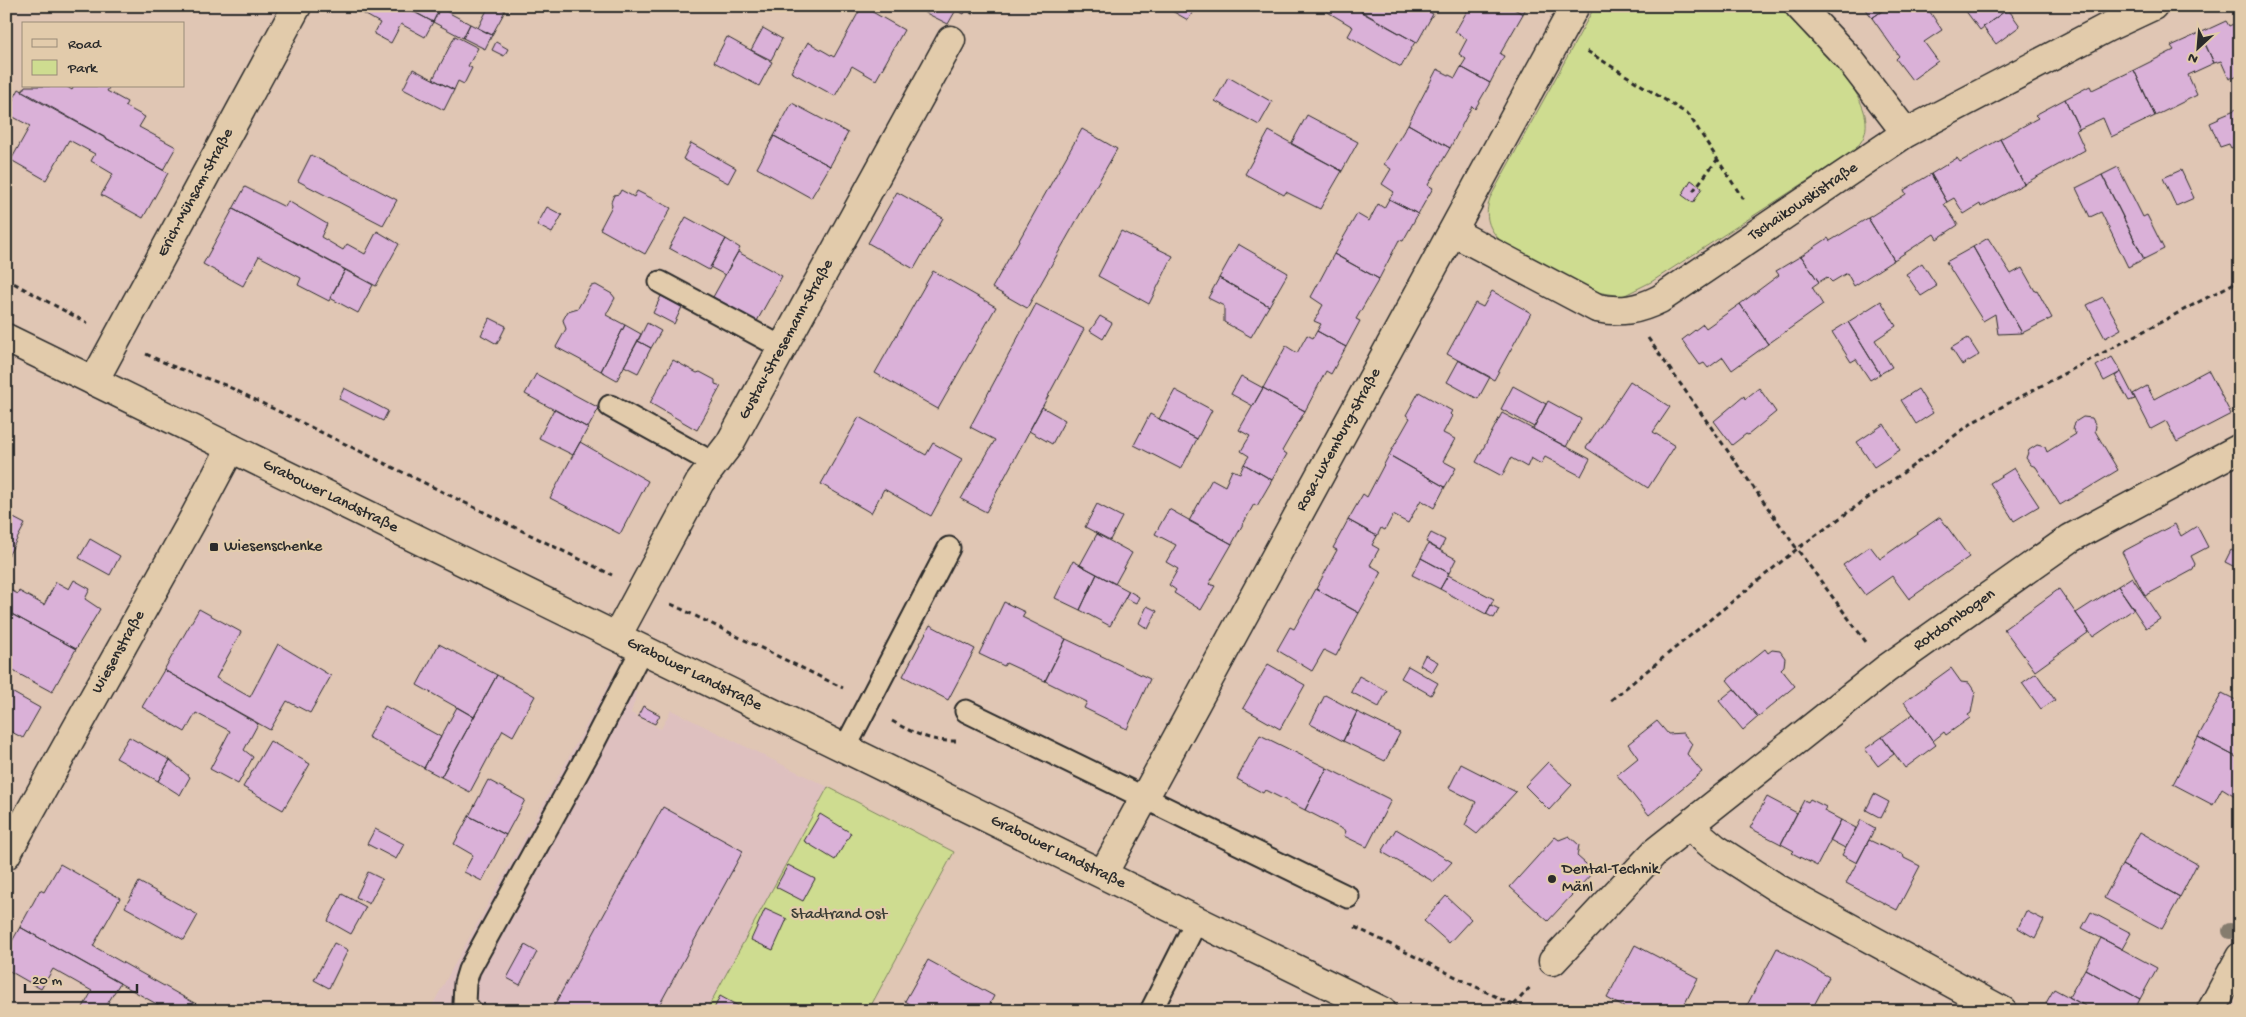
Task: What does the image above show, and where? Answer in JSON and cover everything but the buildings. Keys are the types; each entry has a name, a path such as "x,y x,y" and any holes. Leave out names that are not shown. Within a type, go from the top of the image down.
{"street":[{"name":"Erich-Mühsam-Straße","path":"94,381 115,339 297,6"},
{"name":"Rosa-Luxemburg-Straße","path":"1103,874 1575,6"},
{"path":"1799,6 1850,60 1906,133"},
{"name":"Tschaikowskistraße","path":"1453,232 1597,308 1614,312 1642,308 1660,299 1906,133 2106,28 2153,6"},
{"name":"Gustav-Stresemann-Straße","path":"617,636 700,482 730,443 951,40"},
{"name":"Grabower Landstraße","path":"6,338 1382,1011"},
{"name":"Wiesenstraße","path":"6,855 231,448"},
{"name":"Rotdornbogen","path":"1553,961 1655,852 1886,669 2071,538 2240,448"},
{"path":"1689,826 1722,852 1777,888 2002,1011"},
{"path":"2210,1011 2240,957"}],"lane":[{"path":"660,282 783,348"},
{"path":"610,406 713,463"},
{"path":"846,748 950,548"},
{"path":"471,1011 464,1003 465,984 469,970 590,750 642,649"},
{"path":"966,711 1348,897"},
{"path":"1151,1011 1197,920"}],"path":[{"path":"1560,33 1689,115 1763,230"},
{"path":"1693,191 1717,160"},
{"path":"6,278 115,339 172,366 225,385 849,691 888,719 919,736 938,742 959,741"},
{"path":"1611,700 1797,549 1975,422 2240,280"},
{"path":"1629,311 1797,549 1886,669"},
{"path":"1348,924 1525,1011"}],"shaded area":[{"path":"611,680 637,693 631,713 661,729 671,710 828,787 706,1011 429,1011"}],"green space":[{"path":"1595,6 1778,6 1820,47 1849,82 1860,100 1865,117 1865,133 1863,138 1852,152 1651,282 1623,296 1596,292 1502,242 1490,227 1487,216 1490,198"},
{"name":"Stadtrand Ost","path":"828,787 954,852 868,1011 706,1011"}],"place":[{"name":"Wiesenschenke","path":"214,547"},
{"name":"Dental-Technik Mänl","path":"1552,879"}]}
